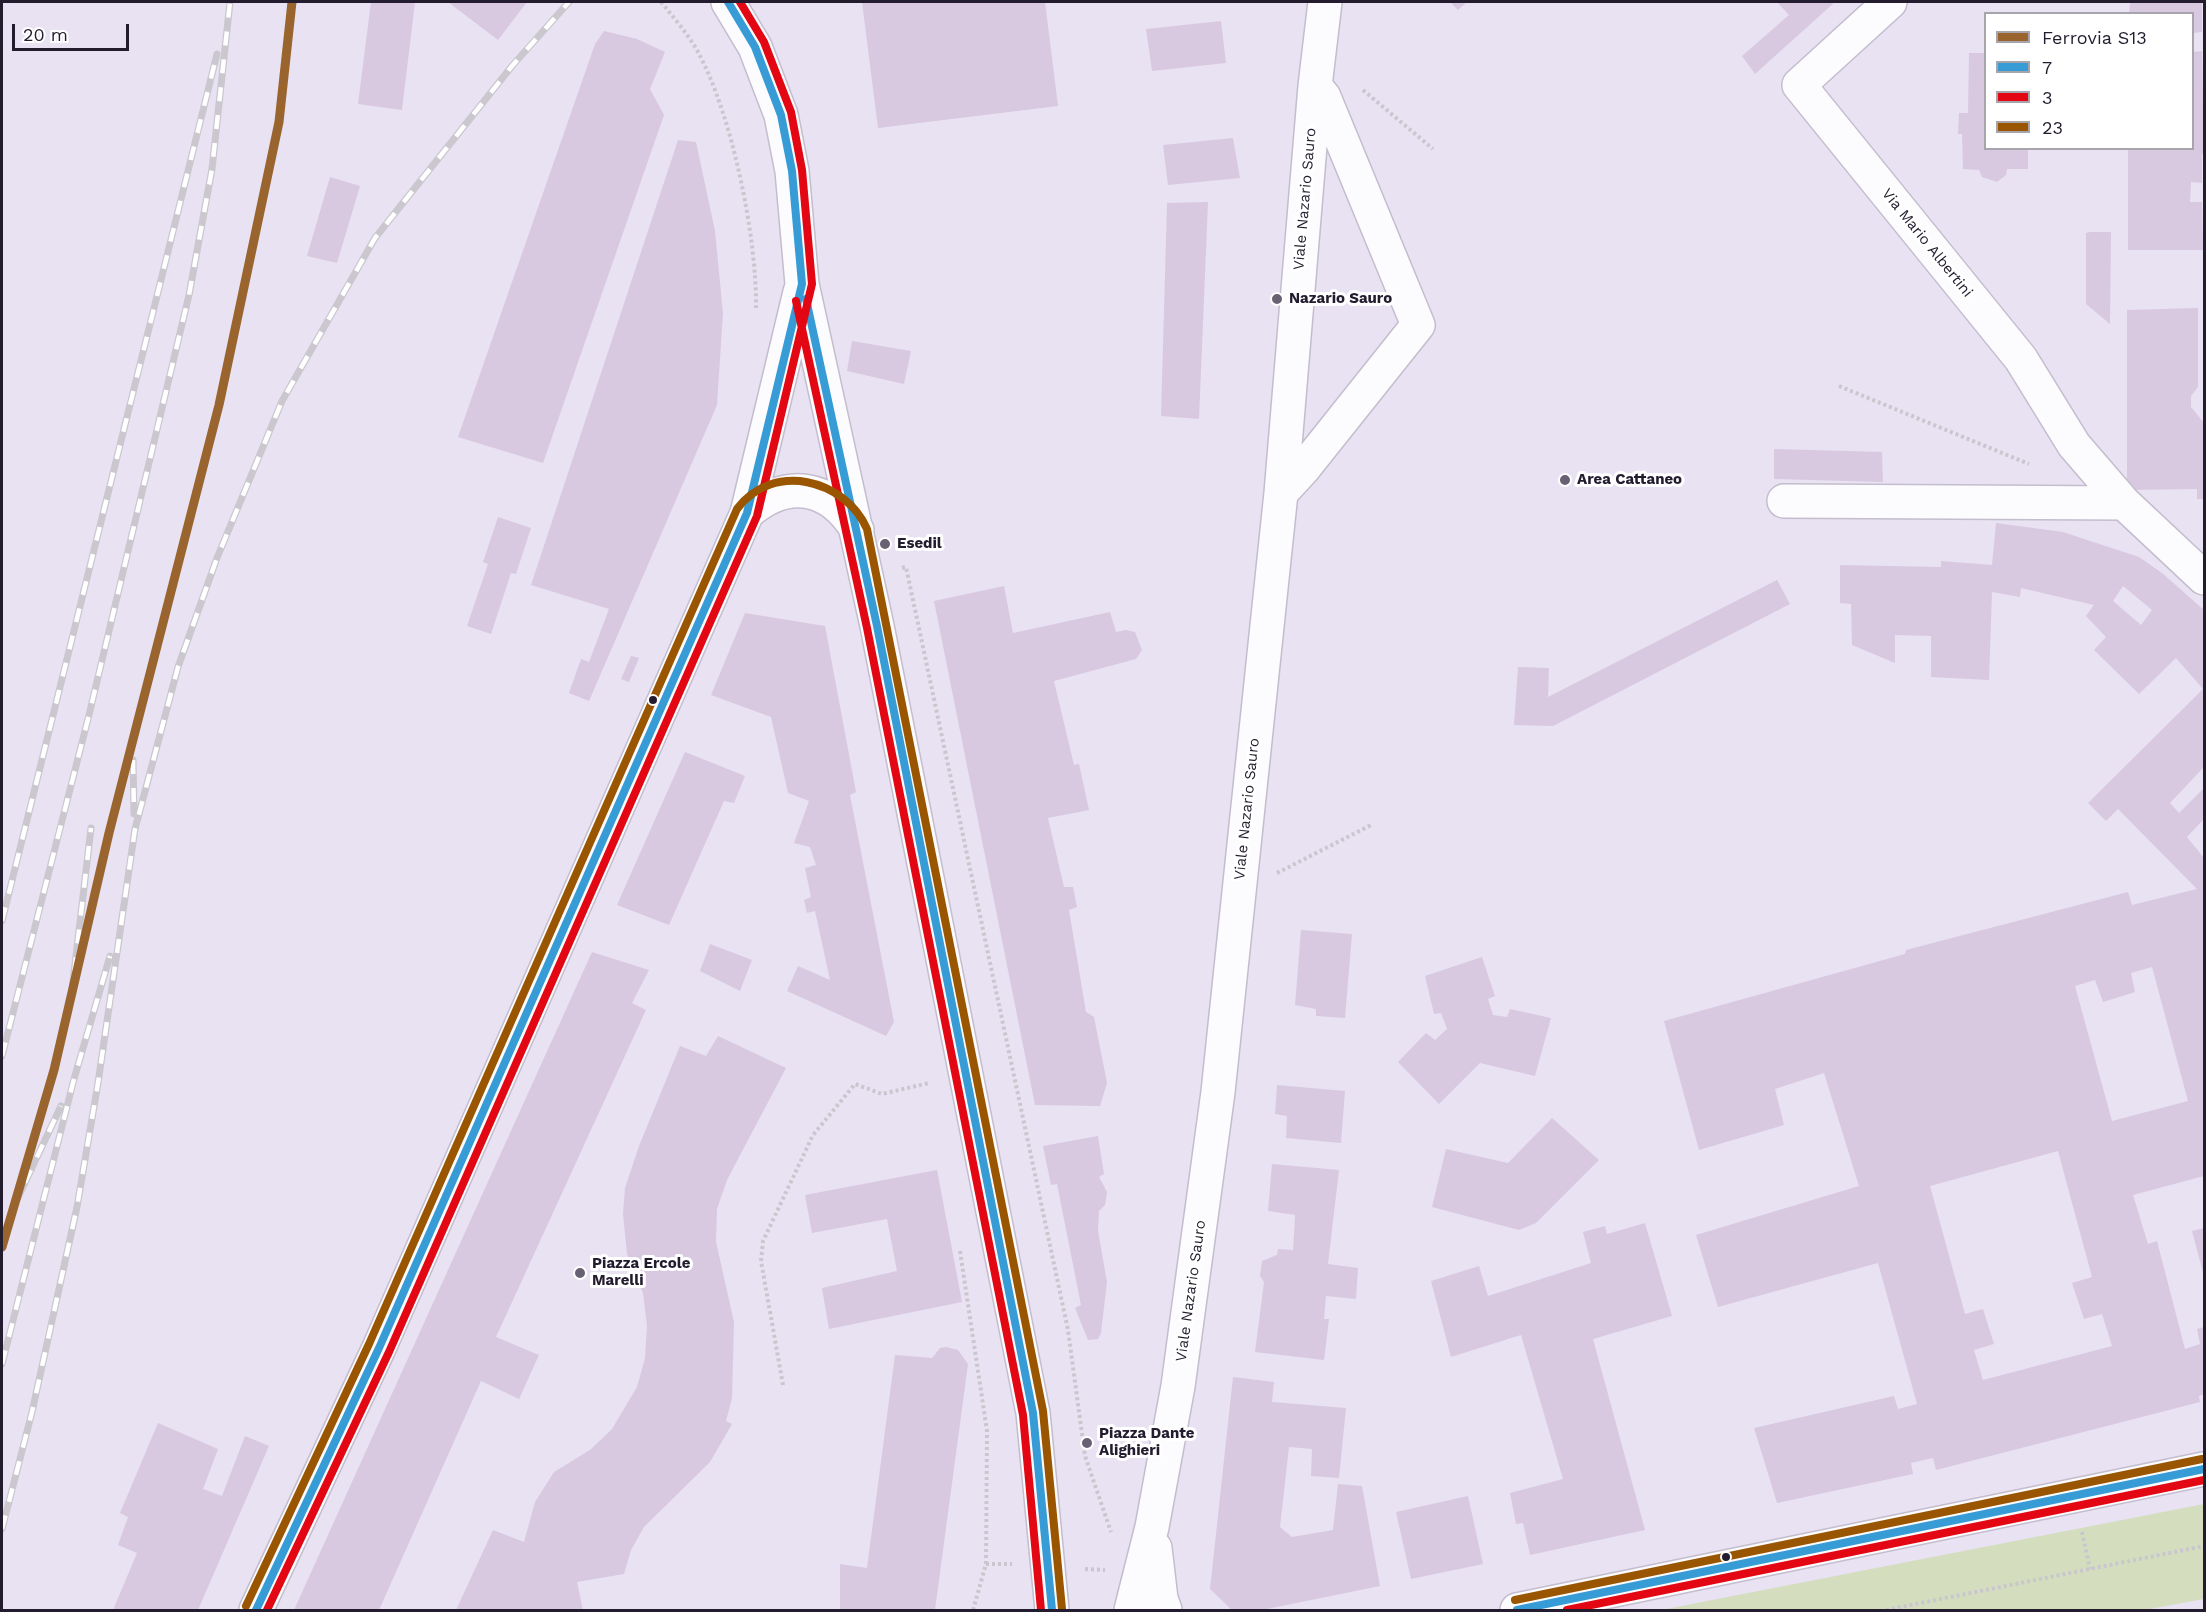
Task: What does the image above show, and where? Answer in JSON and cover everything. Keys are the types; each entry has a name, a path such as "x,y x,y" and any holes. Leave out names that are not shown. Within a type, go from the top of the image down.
{"street":[{"path":"728,2 755,47 781,115 792,171 802,284 858,531 1033,1413 1052,1611"},
{"name":"Viale Nazario Sauro","path":"1131,1611 1152,1527 1178,1386 1218,1092 1281,493 1314,86 1325,2"},
{"name":"Via Mario Albertini","path":"1890,2 1799,85 2021,359 2074,445 2124,502"},
{"path":"1281,493 1304,468 1418,325 1324,97 1314,86"},
{"path":"256,1611 379,1348 747,513 802,284"},
{"path":"747,513 774,494 790,490 807,491 837,504 858,531"},
{"path":"1784,501 2124,502 2200,567"},
{"path":"1517,1611 2205,1469"},
{"path":"1152,1527 1161,1599 1165,1611"}],"path":[{"path":"661,2 698,53 721,111 749,222 756,314"},
{"path":"1360,88 1433,149"},
{"path":"1839,386 2036,467"},
{"path":"866,574 906,567 1068,1330 1085,1456 1125,1571 1141,1573"},
{"path":"1272,875 1372,824"},
{"path":"783,1385 760,1261 763,1241 813,1135 855,1084 882,1094 965,1077"},
{"path":"960,1248 987,1431 986,1564 973,1611"},
{"path":"1886,1611 2205,1546"}],"green space":[{"path":"2204,1504 2204,1599 2144,1610 1661,1610"}],"building":[{"path":"371,2 415,2 402,110 358,104"},
{"path":"448,2 527,2 498,40"},
{"path":"862,2 1045,2 1058,106 878,128"},
{"path":"1450,2 1467,2 1458,10"},
{"path":"1777,2 1835,2 1755,74 1742,56 1789,15"},
{"path":"2130,2 2202,2 2202,32 2194,33 2194,12 2129,12"},
{"path":"1221,21 1226,63 1152,71 1146,29"},
{"path":"604,31 637,39 665,52 650,89 664,115 543,463 458,437 595,44"},
{"path":"2202,51 2204,154 2202,154 2202,183 2191,182 2190,202 2202,202 2203,250 2128,250 2128,150 2194,150 2194,52"},
{"path":"1969,53 1984,53 1984,150 2028,150 2028,169 2007,169 2006,175 1997,182 1982,177 1979,170 1963,169 1962,134 1958,134 1959,113 1968,113"},
{"path":"1233,138 1240,178 1168,185 1163,145"},
{"path":"678,140 696,142 715,231 723,313 717,405 589,701 569,693 581,659 589,662 609,609 531,585"},
{"path":"330,177 360,186 337,263 307,256"},
{"path":"1208,202 1199,419 1161,416 1167,203"},
{"path":"2111,232 2110,324 2086,304 2086,233"},
{"path":"2198,308 2198,387 2191,396 2191,407 2204,423 2204,499 2197,499 2197,489 2127,490 2127,310"},
{"path":"852,341 911,351 904,384 847,371"},
{"path":"1774,449 1882,452 1883,482 1774,479"},
{"path":"498,517 531,528 516,574 511,573 491,634 467,626 488,564 483,562"},
{"path":"1996,523 2063,532 2139,557 2162,573 2204,610 2204,767 2170,803 2179,813 2204,788 2204,819 2187,837 2204,858 2204,1176 2133,1195 2148,1244 2157,1241 2185,1349 2200,1344 2197,1329 2204,1327 2204,1394 2199,1396 2200,1402 1936,1470 1933,1458 1911,1463 1913,1474 1777,1503 1754,1428 1894,1396 1898,1409 1917,1404 1878,1263 1718,1307 1696,1235 1859,1186 1824,1073 1775,1089 1784,1125 1699,1150 1664,1021 1905,954 1906,950 2128,892 2132,905 2197,889 2118,809 2106,821 2088,803 2203,689 2176,658 2139,694 2094,650 2106,637 2086,616 2094,605 2021,588 2020,597 1992,592 1989,680 1931,677 1931,636 1895,635 1895,663 1852,645 1851,604 1840,603 1840,565 1941,567 1941,561 1992,565","holes":["2123,586 2152,610 2141,625 2113,601","2152,967 2188,1101 2112,1121 2075,986 2095,980 2103,1002 2135,992 2131,973","2058,1151 2092,1277 2072,1283 2084,1319 2102,1314 2112,1346 1983,1380 1974,1350 1994,1344 1983,1309 1965,1314 1930,1186"]},
{"path":"1777,580 1790,604 1553,726 1514,725 1518,667 1549,668 1548,697"},
{"path":"1004,586 1013,633 1110,612 1116,632 1126,630 1135,632 1142,650 1136,659 1054,681 1074,765 1079,764 1089,810 1048,818 1064,887 1073,887 1077,907 1069,910 1086,1012 1094,1017 1107,1083 1100,1106 1035,1105 934,601"},
{"path":"745,613 825,626 856,792 850,795 894,1022 886,1036 787,991 798,966 830,980 815,911 807,913 804,900 811,897 805,868 816,865 810,847 794,843 809,801 788,793 771,717 711,695"},
{"path":"631,656 639,658 629,682 621,679"},
{"path":"685,752 745,776 734,803 724,801 669,925 617,905"},
{"path":"1301,930 1352,934 1345,1018 1316,1016 1316,1009 1295,1005"},
{"path":"710,944 752,960 740,991 700,971"},
{"path":"592,952 649,970 632,1003 646,1010 496,1337 539,1355 519,1399 481,1381 379,1610 294,1610"},
{"path":"1482,957 1495,996 1488,999 1493,1015 1507,1017 1510,1009 1551,1018 1535,1076 1480,1063 1439,1104 1398,1062 1426,1033 1435,1040 1447,1029 1441,1013 1434,1014 1425,976"},
{"path":"718,1036 786,1068 727,1180 717,1209 716,1242 734,1322 732,1398 726,1421 732,1424 710,1462 644,1527 631,1550 624,1574 577,1582 583,1610 456,1610 493,1530 524,1542 535,1502 554,1472 590,1450 612,1429 637,1387 645,1358 647,1326 643,1293 627,1254 623,1214 625,1188 639,1146 680,1046 706,1056"},
{"path":"1277,1085 1345,1091 1341,1143 1286,1138 1287,1116 1275,1114"},
{"path":"1552,1118 1599,1160 1536,1223 1519,1230 1432,1207 1446,1149 1508,1163"},
{"path":"1098,1136 1104,1174 1099,1177 1107,1192 1105,1205 1099,1211 1098,1231 1107,1282 1101,1333 1098,1339 1088,1340 1075,1308 1081,1305 1057,1184 1051,1185 1043,1146"},
{"path":"1272,1164 1339,1170 1328,1264 1358,1268 1356,1299 1326,1296 1324,1319 1329,1319 1324,1360 1255,1352 1264,1282 1260,1276 1262,1261 1277,1255 1278,1249 1293,1250 1295,1215 1268,1211"},
{"path":"937,1170 962,1302 829,1329 822,1288 897,1271 887,1219 812,1233 805,1195"},
{"path":"1645,1223 1672,1316 1593,1339 1645,1530 1530,1555 1523,1523 1516,1524 1510,1493 1563,1479 1521,1335 1451,1357 1431,1281 1479,1266 1488,1296 1591,1263 1583,1232 1605,1226 1607,1234"},
{"path":"2204,1228 2204,1276 2192,1231"},
{"path":"940,1348 958,1350 968,1364 935,1610 840,1610 840,1564 867,1568 895,1355 932,1358"},
{"path":"1233,1377 1274,1382 1272,1402 1346,1408 1339,1478 1311,1476 1312,1449 1289,1447 1280,1527 1292,1537 1333,1530 1338,1484 1362,1486 1380,1586 1262,1610 1232,1610 1210,1589"},
{"path":"158,1423 218,1449 203,1489 222,1496 245,1436 269,1446 198,1610 113,1610 137,1553 118,1545 128,1517 120,1513"},
{"path":"1468,1496 1483,1564 1411,1579 1396,1512"}],"railway":[{"path":"2,1056 89,715 189,295 212,169 230,2"},
{"path":"2,1529 32,1412 77,1207 98,1083 135,829 178,667 217,558 282,401 375,238 512,66 569,2"},
{"path":"2,921 217,54"},
{"path":"109,833 167,607"},
{"path":"133,760 134,814"},
{"path":"71,999 91,828"},
{"path":"2,1364 74,1079 110,956"},
{"path":"13,1208 61,1106"}],"rail line":[{"name":"S13","path":"2,1247 54,1070 109,833 219,405 279,122 292,2"}],"transit line":[{"name":"7","path":"256,1610 379,1348 747,513 802,284 792,171 781,115 755,47 728,2"},
{"name":"3","path":"267,1610 389,1352 757,516 812,284 802,170 791,112 764,42 740,2"},
{"name":"7","path":"806,299 877,626 1033,1413 1052,1610"},
{"name":"3","path":"796,301 867,628 1023,1415 1041,1610"},
{"name":"23","path":"246,1606 369,1344 737,509 752,494 769,485 788,481 807,482 826,488 842,498 857,512 867,529 1043,1411 1062,1609"},
{"name":"23","path":"1515,1600 2202,1459"},
{"name":"7","path":"1517,1610 2204,1469"},
{"name":"3","path":"1567,1610 2204,1480"}],"place":[{"name":"Nazario Sauro","path":"1277,299"},
{"name":"Area Cattaneo","path":"1565,480"},
{"name":"Esedil","path":"885,544"},
{"name":"Piazza Ercole Marelli","path":"580,1273"},
{"name":"Piazza Dante Alighieri","path":"1087,1443"}]}
